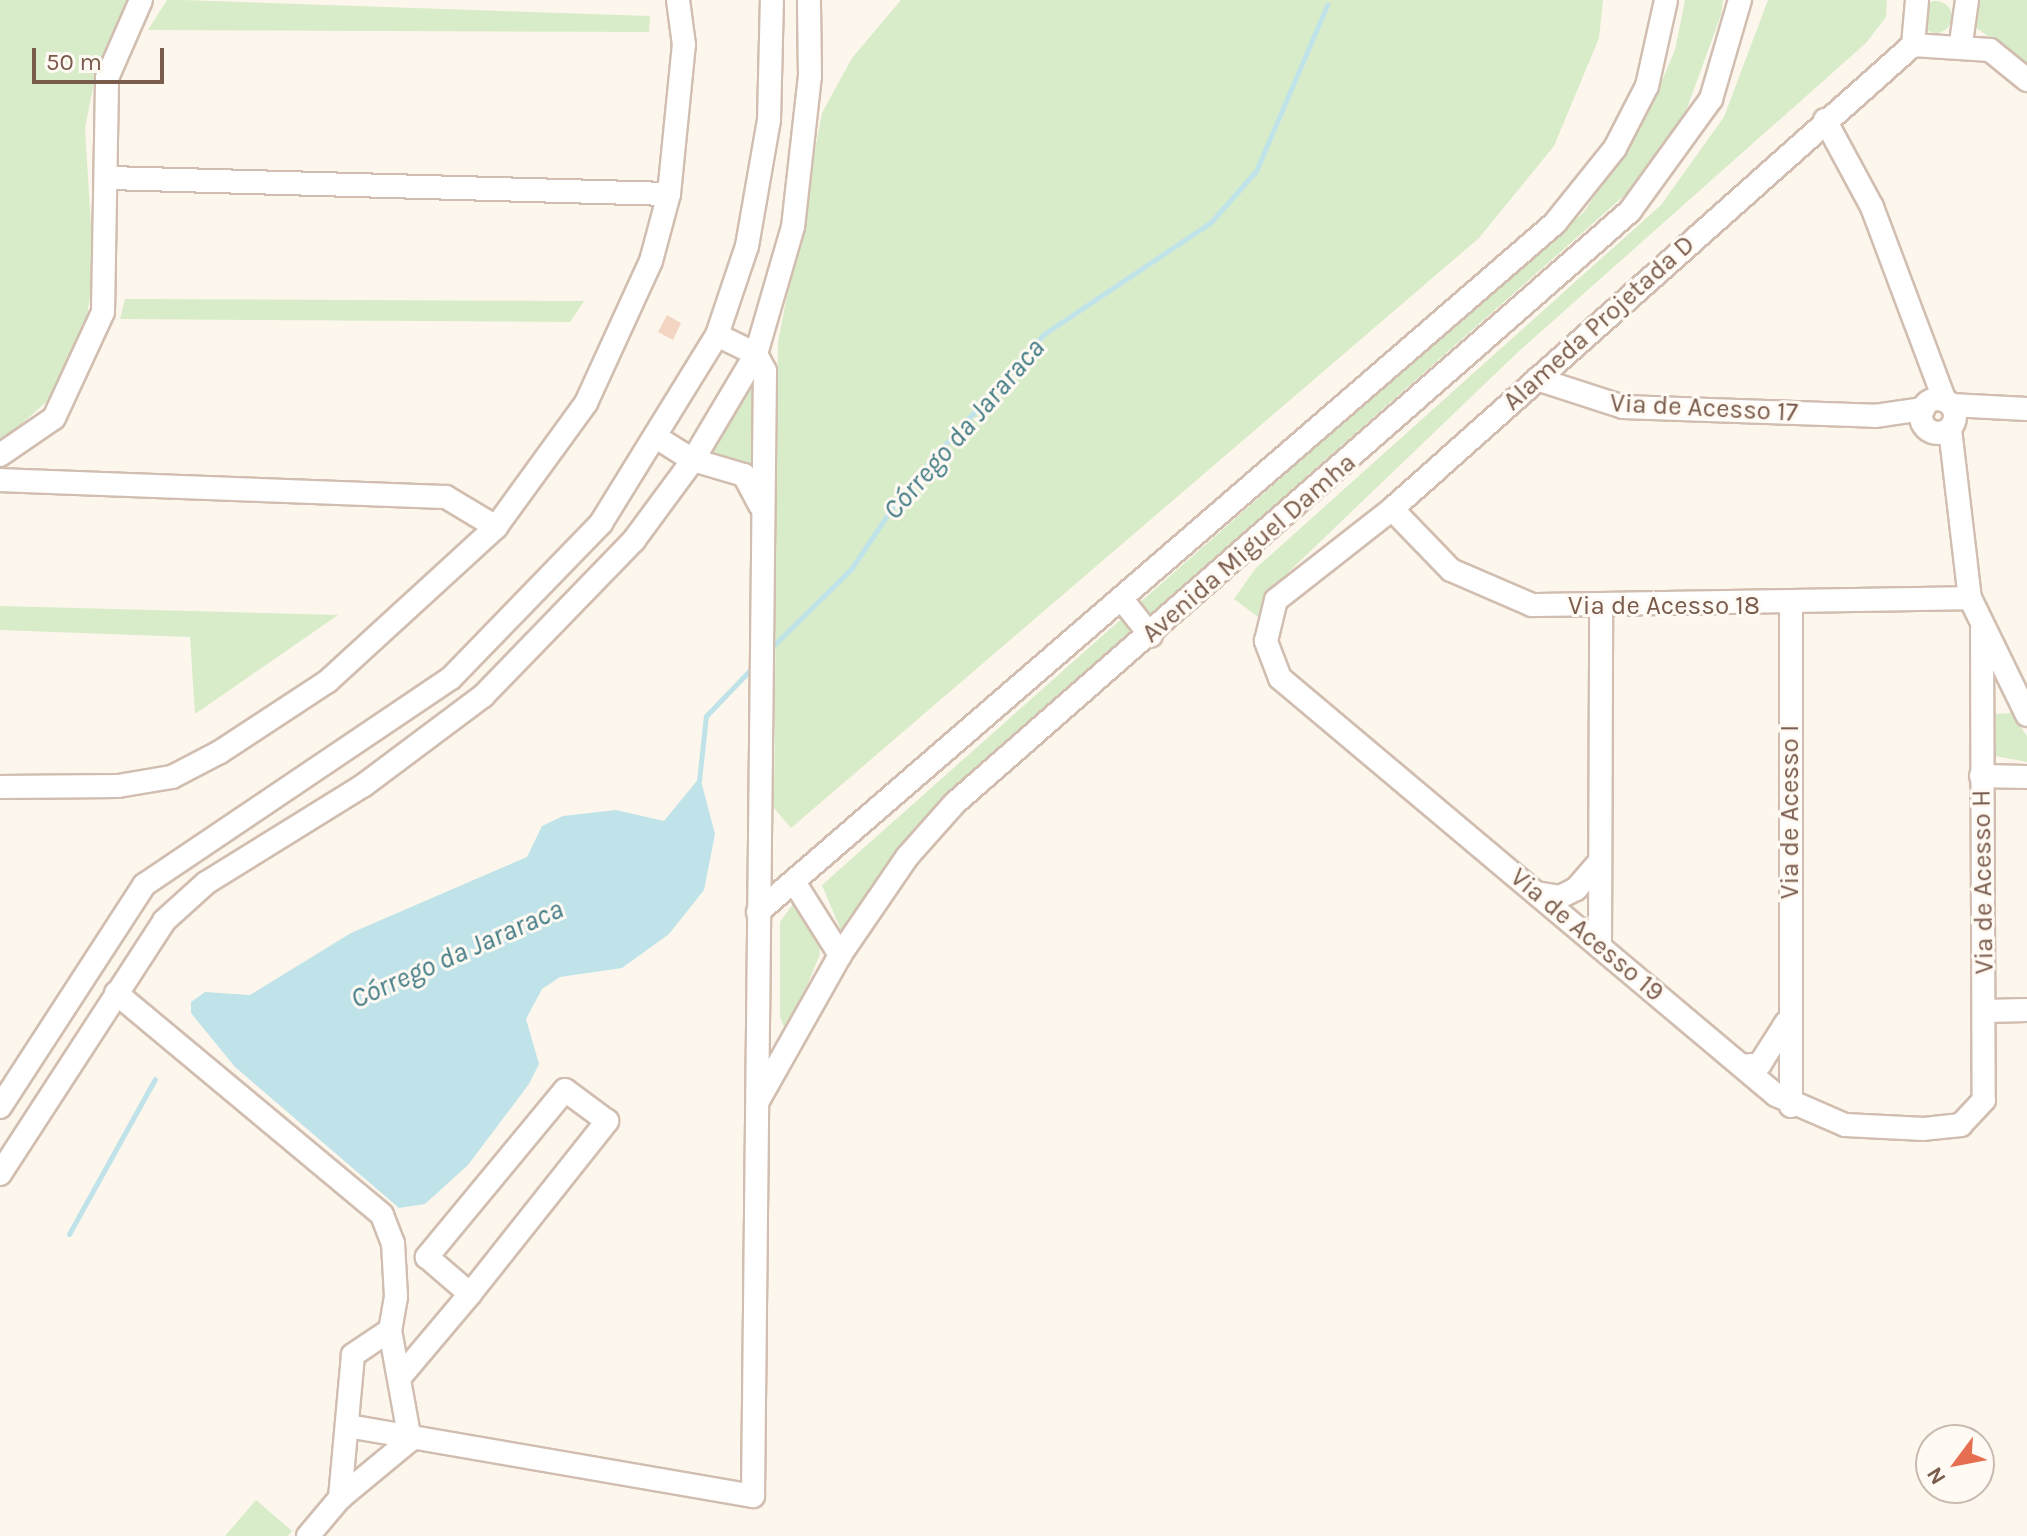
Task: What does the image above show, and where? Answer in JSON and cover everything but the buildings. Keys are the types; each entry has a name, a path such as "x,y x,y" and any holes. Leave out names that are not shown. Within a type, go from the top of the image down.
{"street":[{"path":"0,455 54,418 79,377 103,312 109,178 107,78 141,0"},
{"path":"0,787 118,786 172,777 220,752 328,681 496,527 586,403 624,331 669,194 684,45 678,0"},
{"path":"0,1107 144,885 451,678 601,523 659,439 717,335 759,197 772,0"},
{"path":"0,1174 127,973 164,921 206,883 364,785 483,696 634,540 693,460 756,354 793,227 803,157 809,0"},
{"name":"Avenida Miguel Damha","path":"758,912 796,885 1124,602 1555,223 1615,148 1647,86 1666,0"},
{"name":"Avenida Miguel Damha","path":"757,1104 840,955 907,857 955,803 1151,636 1630,211 1711,99 1740,0"},
{"path":"1917,0 1913,45 1961,43 1990,50 2027,80"},
{"path":"1961,43 1967,0"},
{"name":"Alameda Projetada D","path":"1266,641 1276,600 1392,509 1825,120 1913,45"},
{"path":"1825,120 1872,207 1919,325 1950,477 1970,598 1982,629 2027,715"},
{"path":"109,178 669,194"},
{"path":"348,1426 410,1440 753,1496 765,371 756,354 717,335"},
{"name":"Via de Acesso 17","path":"1537,379 1623,407 1875,416 1938,416 2016,409"},
{"path":"659,439 693,460 744,475 762,510"},
{"path":"0,480 446,497 496,527"},
{"name":"Via de Acesso 18","path":"1392,509 1451,570 1480,588 1532,605 1601,609 1791,606 1970,598"},
{"path":"1124,602 1151,636"},
{"name":"Via de Acesso I","path":"1791,606 1788,1018 1791,1106"},
{"path":"1600,947 1601,609"},
{"name":"Via de Acesso H","path":"1961,1125 1984,1100 1982,629"},
{"name":"Via de Acesso 19","path":"1266,641 1280,678 1791,1106 1845,1125 1961,1125"},
{"path":"1981,776 2027,777"},
{"path":"1536,893 1560,897 1576,889 1599,863"},
{"path":"796,885 840,955"},
{"path":"100,955 127,973"},
{"path":"116,993 382,1215 393,1243 390,1330 401,1376 399,1406 410,1440"},
{"path":"71,998 103,1015"},
{"path":"1986,1011 2027,1010"},
{"name":"Via de Acesso I","path":"1742,1066 1760,1064 1774,1050 1788,1018"},
{"path":"401,1376 470,1294 607,1121 565,1090 427,1257 470,1294"},
{"path":"340,1498 353,1355 390,1330"},
{"path":"308,1536 340,1498 410,1440"}],"green space":[{"path":"0,0 127,0 96,73 85,128 94,274 83,338 53,396 0,443"},
{"path":"167,0 650,16 649,32 148,30"},
{"path":"901,0 1603,0 1599,38 1554,146 1479,238 791,828 774,808 778,342 822,113 852,58"},
{"path":"1685,0 1723,0 1721,15 1686,111 1642,180 1147,617 1137,605 1584,212 1649,111 1675,50"},
{"path":"1768,0 1887,0 1886,17 1866,43 1518,352 1273,587 1258,617 1234,599 1255,569 1661,205 1724,117"},
{"path":"1970,0 2027,0 2027,65 1974,26"},
{"path":"1936,1 1947,6 1952,17 1947,28 1936,33 1925,28 1920,17 1925,6"},
{"path":"125,299 584,301 570,322 120,319"},
{"path":"755,373 758,465 752,473 714,457 713,449"},
{"path":"0,606 338,615 195,714 190,637 0,630"},
{"path":"1128,613 1140,627 911,836 842,933 822,885"},
{"path":"2011,713 2027,736 2027,762 1995,756 1993,714"},
{"path":"795,901 818,932 820,954 787,1034 780,1017 780,922"},
{"path":"256,1500 292,1531 288,1536 225,1536"}],"water":[{"path":"700,777 715,834 704,890 669,934 622,968 560,977 542,989 526,1019 539,1064 529,1084 468,1165 425,1204 399,1208 235,1067 191,1013 191,1002 205,992 250,995 351,933 527,857 542,826 563,816 616,810 664,821"}],"waterway":[{"name":"Córrego da Jararaca","path":"775,644 851,569 903,492 1044,334 1211,222 1256,171 1327,5"},
{"name":"Córrego da Jararaca","path":"699,781 706,716 754,666"},
{"name":"Córrego da Jararaca","path":"69,1234 155,1079"}]}
